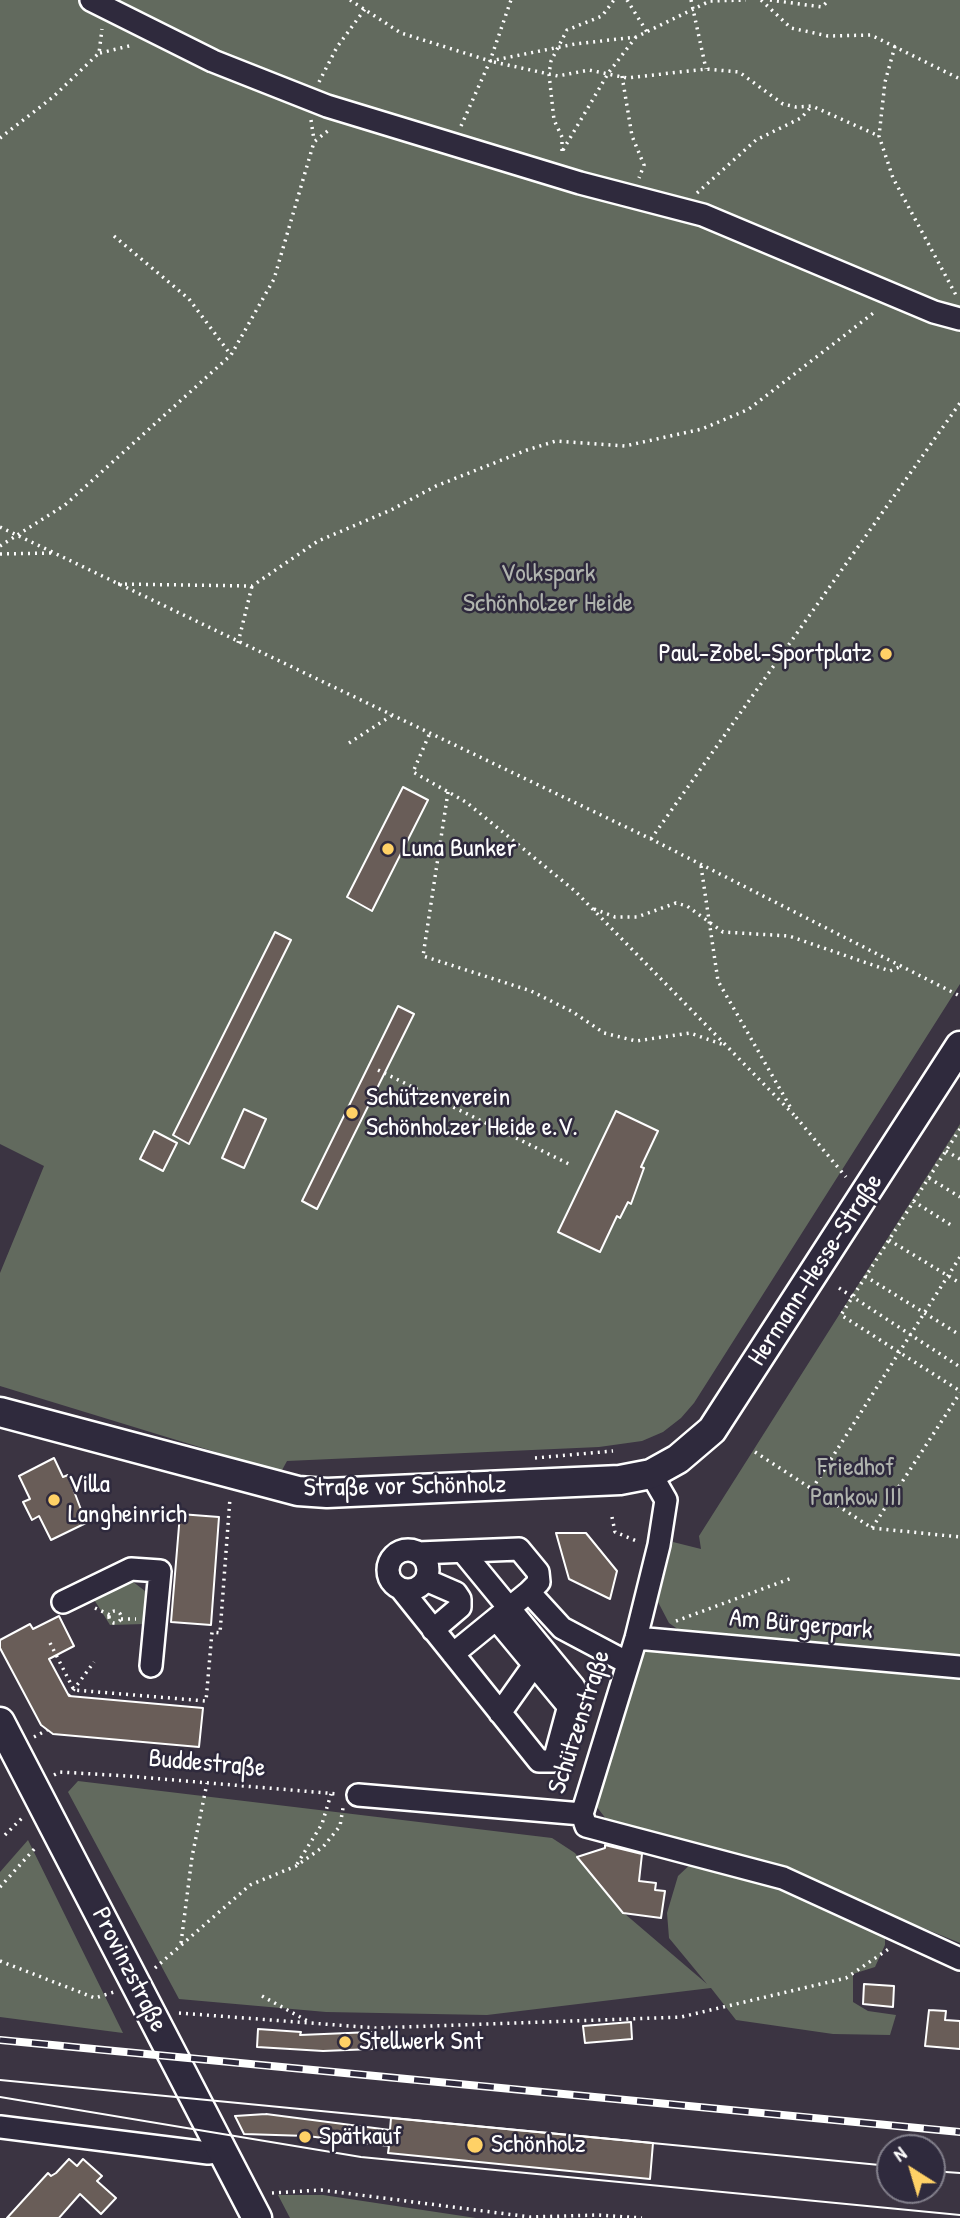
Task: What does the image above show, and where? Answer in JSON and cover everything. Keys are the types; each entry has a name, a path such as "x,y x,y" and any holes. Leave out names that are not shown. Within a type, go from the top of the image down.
{"main road":[{"name":"Hermann-Hesse-Straße","path":"651,1474 678,1459 712,1430 960,1046"},
{"name":"Straße vor Schönholz","path":"0,1412 298,1491 327,1493 620,1480 651,1474"},
{"name":"Provinzstraße","path":"0,1722 257,2218"}],"street":[{"path":"96,3 162,37 310,100 549,173 718,220 960,319"},
{"name":"Schützenstraße","path":"352,1794 582,1814 636,1638 659,1545 666,1500 651,1474"},
{"path":"453,1654 502,1614 529,1592 539,1582 538,1572 519,1549 418,1553 405,1550 390,1562 391,1581 401,1589 433,1630 539,1761 548,1763 557,1755 574,1687 538,1658 502,1614 463,1552"},
{"path":"401,1589 412,1590 426,1580 428,1568 418,1553"},
{"path":"63,1602 131,1569 160,1571 150,1666"},
{"path":"426,1580 456,1593 460,1599 460,1607 433,1630"},
{"path":"529,1592 562,1629 628,1663"},
{"name":"Am Bürgerpark","path":"636,1638 960,1667"},
{"path":"500,1713 538,1658"},
{"path":"582,1814 586,1826 783,1878 906,1937 960,1959"},
{"path":"0,2127 208,2153 223,2151"}],"path":[{"path":"350,0 401,33 490,61 558,76 589,70 622,76 661,76 706,69 739,72 783,104 812,106 879,136"},
{"path":"453,144 490,61 511,0"},
{"path":"562,151 562,137 554,120 549,74 557,48 570,27 603,16 614,0"},
{"path":"627,0 647,32"},
{"path":"691,0 706,69"},
{"path":"490,61 636,37 710,1 746,0"},
{"path":"761,0 791,28 828,36 871,35 960,79"},
{"path":"770,0 822,7 829,0"},
{"path":"96,3 99,54"},
{"path":"310,100 337,47 365,9"},
{"path":"0,138 53,97 99,54 162,37"},
{"path":"549,173 609,72 636,37"},
{"path":"895,46 885,82 879,136 893,177 960,301"},
{"path":"622,76 632,136 644,165 629,194"},
{"path":"679,207 756,141 801,118 812,106"},
{"path":"0,546 65,505 231,355 274,279 314,142 352,114"},
{"path":"114,236 190,299 231,355"},
{"path":"114,584 252,586 318,541 391,510 436,486 527,450 556,441 625,446 702,429 750,409 897,295"},
{"path":"651,839 960,404"},
{"path":"0,527 429,735 651,839 960,996"},
{"path":"0,554 54,553"},
{"path":"238,643 252,586"},
{"path":"349,743 391,716"},
{"path":"429,735 413,772 486,818 575,891 796,1117 846,1177"},
{"path":"448,792 423,956 531,991 573,1012 604,1033 636,1041 690,1033 726,1046"},
{"path":"701,866 718,981 796,1117"},
{"path":"592,908 615,916 637,917 676,903 687,906 723,932 789,936 890,971 902,966"},
{"path":"378,1070 571,1165"},
{"path":"872,1528 960,1392 841,1315 960,1129"},
{"path":"946,1151 960,1160"},
{"path":"929,1178 960,1197"},
{"path":"913,1201 954,1227"},
{"path":"889,1240 960,1283"},
{"path":"812,1489 960,1257"},
{"path":"865,1276 960,1335"},
{"path":"839,1287 960,1367"},
{"path":"522,1459 613,1451"},
{"path":"755,1452 872,1528 960,1537"},
{"path":"74,1690 206,1701 212,1632 220,1633 230,1498"},
{"path":"612,1517 615,1532 640,1541"},
{"path":"670,1623 792,1578"},
{"path":"50,1643 74,1690"},
{"path":"69,1696 94,1662"},
{"path":"34,1737 47,1730"},
{"name":"Buddestraße","path":"54,1775 63,1772 352,1794"},
{"path":"181,1945 192,1857 207,1783"},
{"path":"296,1866 323,1824 331,1794"},
{"path":"154,1969 250,1885 296,1866 323,1847 340,1826 352,1794"},
{"path":"5,1835 22,1818"},
{"path":"0,1888 37,1846"},
{"path":"178,2013 376,2028 681,2017 846,1979 906,1937"},
{"path":"0,1961 94,1998 114,1993"},
{"path":"262,1996 313,2024"},
{"path":"272,2193 321,2190 530,2217 598,2215 642,2218"}],"green space":[{"name":"Volkspark Schönholzer Heide","path":"0,0 960,0 960,984 694,1403 663,1432 642,1441 599,1447 287,1461 281,1472 0,1386 0,1273 44,1166 0,1144"},
{"name":"Friedhof Pankow III","path":"960,1124 960,1659 686,1635 669,1623 658,1602 673,1542 701,1549 699,1536"},
{"path":"132,1581 145,1591 145,1624 110,1625 93,1598"},
{"path":"656,1645 960,1672 960,1943 745,1855 613,1828 593,1802 636,1653"},
{"path":"78,1781 552,1838 575,1853 618,1908 707,1984 669,1938 667,1913 678,1876 695,1860 768,1882 885,1933 885,1945 875,1967 853,1974 853,2002 868,2011 896,2015 890,2035 833,2034 736,2020 711,1988 487,2015 326,2012 179,1999 68,1792"},
{"path":"28,1840 123,2033 0,2017 0,1872"},
{"path":"278,2195 323,2195 476,2218 290,2218"}],"building":[{"name":"Luna Bunker","path":"403,787 428,800 372,911 347,897"},
{"path":"275,932 291,940 189,1144 173,1135"},
{"path":"398,1006 414,1014 317,1209 302,1201"},
{"path":"244,1109 266,1119 244,1168 222,1158"},
{"path":"616,1111 658,1131 641,1167 644,1168 631,1204 628,1202 620,1218 617,1216 600,1252 558,1232"},
{"path":"154,1131 177,1143 163,1171 140,1159"},
{"name":"Villa Langheinrich","path":"54,1458 63,1477 68,1475 86,1523 51,1540 39,1516 32,1520 23,1502 30,1499 19,1476"},
{"path":"180,1514 219,1517 211,1625 171,1622"},
{"path":"556,1533 586,1533 617,1571 610,1599 569,1579"},
{"path":"59,1616 74,1646 49,1659 69,1696 203,1708 199,1747 53,1734 41,1725 0,1648 0,1640 30,1624 33,1629"},
{"path":"605,1845 642,1854 639,1881 656,1883 655,1890 665,1891 661,1918 623,1913 577,1857 605,1848"},
{"path":"864,1984 894,1986 893,2007 863,2004"},
{"path":"929,2010 946,2011 945,2020 960,2021 960,2049 925,2046"},
{"path":"631,2022 632,2039 585,2043 583,2026"},
{"path":"258,2029 301,2032 300,2035 372,2032 373,2049 323,2051 257,2047"},
{"path":"266,2114 390,2130 391,2118 653,2143 650,2179 388,2153 389,2146 307,2136 244,2134 235,2116"},
{"path":"69,2159 77,2166 83,2159 102,2176 97,2181 116,2198 101,2214 80,2194 59,2218 7,2218 48,2173 51,2176 56,2173"}],"tram line":[{"path":"0,2080 876,2165"},
{"path":"0,2097 361,2157 960,2215"},
{"path":"946,2172 960,2173"}],"railway":[{"path":"0,2040 960,2132"}],"place":[{"name":"Paul-Zobel-Sportplatz","path":"886,654"},
{"name":"Luna Bunker","path":"388,849"},
{"name":"Schützenverein Schönholzer Heide e.V.","path":"352,1113"},
{"name":"Villa Langheinrich","path":"54,1500"},
{"name":"Stellwerk Snt","path":"345,2042"},
{"name":"Spätkauf","path":"305,2137"},
{"name":"Schönholz","path":"475,2145"}]}
